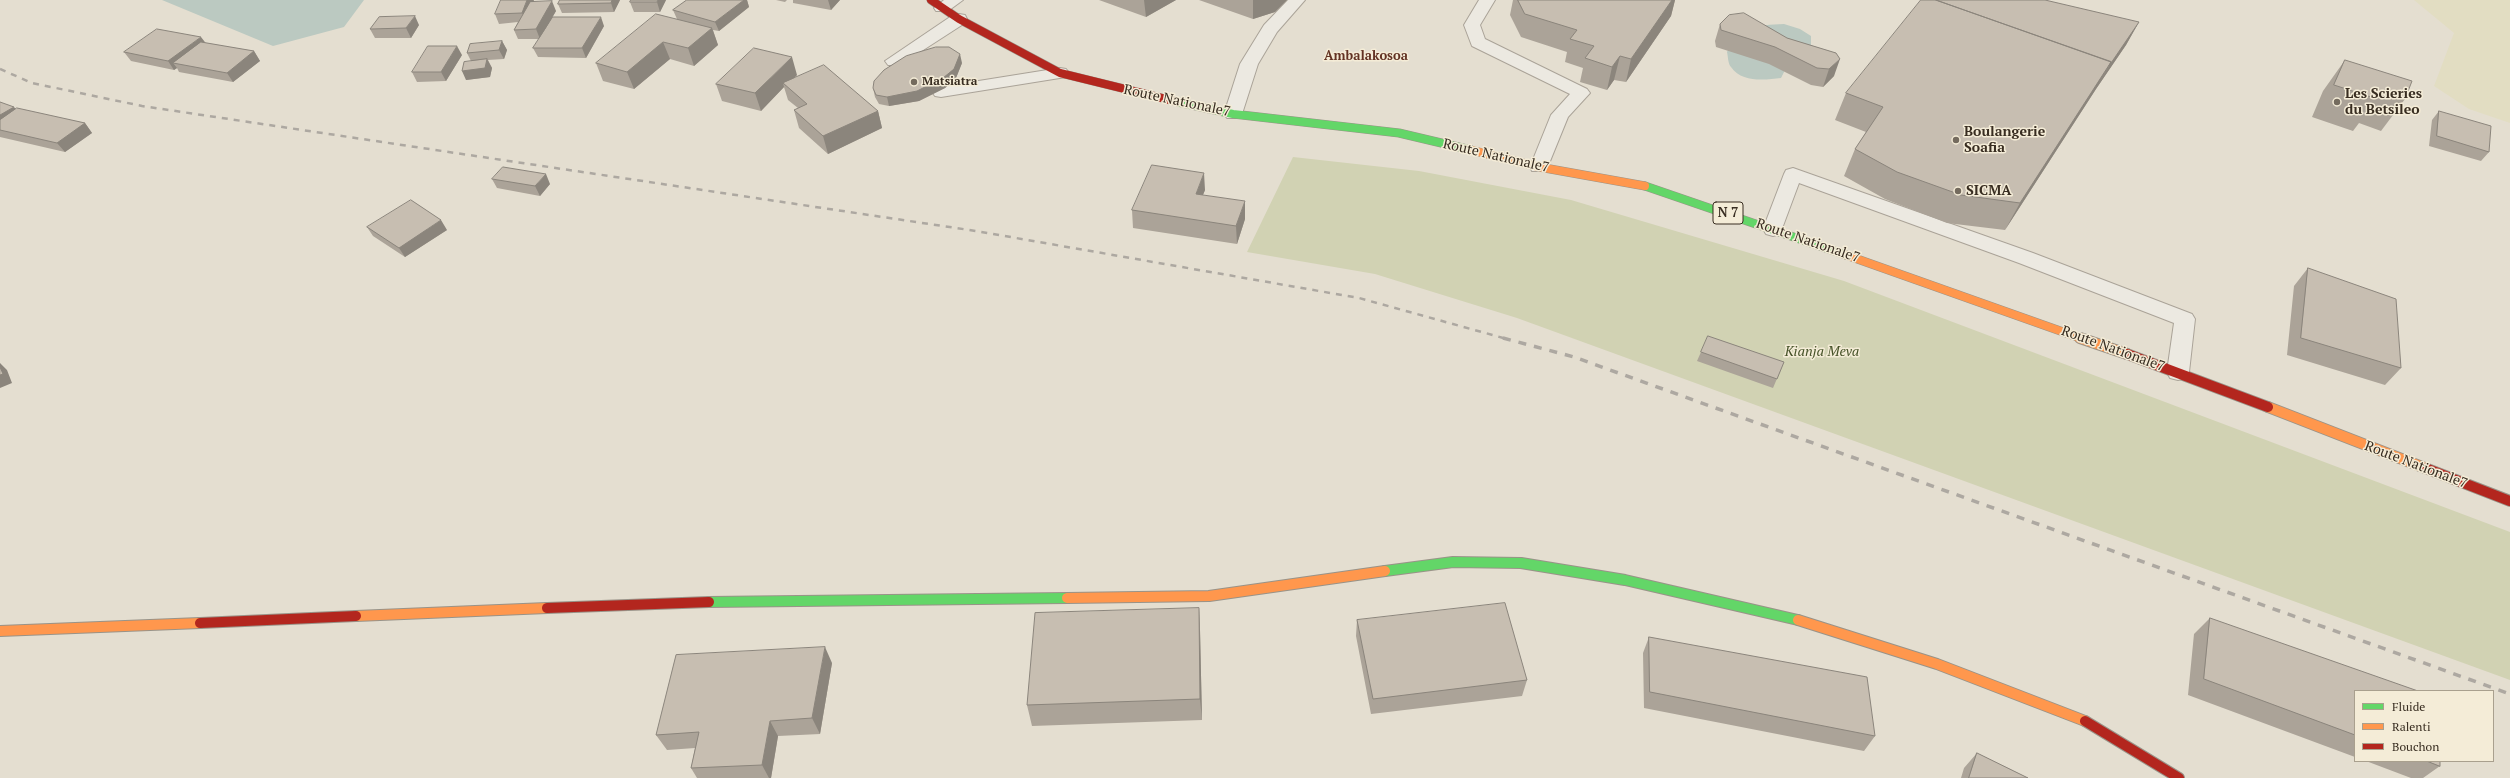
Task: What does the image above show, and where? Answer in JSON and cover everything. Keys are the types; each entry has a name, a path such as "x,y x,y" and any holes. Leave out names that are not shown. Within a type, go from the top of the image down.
{"street":[{"name":"Route Nationale7","path":"943,3 959,19 1060,73 1127,91 1234,114 1399,133 1539,167 1654,188 1773,228 2178,372 2510,501"},
{"path":"0,631 685,602 1209,596 1437,563 1520,563 1652,586 1813,624 1937,664 2090,723 2179,778"}],"lane":[{"path":"1234,114 1249,64 1270,29 1297,0"},
{"path":"1487,0 1472,25 1478,42 1581,94 1560,116 1539,167"},
{"path":"894,61 959,19"},
{"path":"941,92 1060,73"},
{"path":"1773,228 1793,174 2026,258 2185,319 2178,372"}],"shaded area":[{"path":"162,0 364,0 344,27 273,46"},
{"path":"2414,0 2510,0 2510,123 2469,109 2434,86 2454,33"},
{"path":"1784,24 1800,29 1811,36 1811,45 1787,66 1781,78 1761,80 1747,78 1741,76 1730,66 1727,52 1732,44 1744,32 1765,25"}],"green space":[{"name":"Kianja Meva","path":"1293,157 1419,171 1571,200 1844,281 2510,532 2510,680 1517,318 1375,274 1247,252"}],"building":[{"path":"501,0 527,0 522,13 495,14"},
{"path":"560,0 612,0 611,3 558,4"},
{"path":"631,0 658,0 657,2 630,2"},
{"path":"687,0 744,0 715,22 673,10"},
{"path":"1518,0 1672,0 1631,59 1620,56 1612,67 1585,58 1594,46 1570,39 1577,30 1525,14"},
{"path":"1921,0 1936,0 2111,62 2020,203 1961,195 1897,172 1855,149 1883,107 1846,93"},
{"path":"1936,0 2045,0 2139,22 2109,66 2111,62"},
{"path":"552,1 536,29 514,30 530,2"},
{"path":"1744,13 1787,38 1836,53 1840,59 1829,69 1817,68 1775,47 1721,30 1720,24 1729,15"},
{"path":"656,14 712,28 688,48 663,42 627,72 596,63"},
{"path":"415,16 406,28 370,29 379,17"},
{"path":"553,17 601,17 582,48 533,48"},
{"path":"157,29 201,37 168,61 124,52"},
{"path":"502,41 499,50 467,53 470,44"},
{"path":"201,42 254,51 227,73 173,63"},
{"path":"428,46 457,46 441,72 412,72"},
{"path":"936,47 949,47 960,54 954,69 943,78 917,91 887,97 876,95 873,88 874,81 884,70 906,56"},
{"path":"754,48 792,57 755,93 716,84"},
{"path":"487,59 485,68 462,71 464,62"},
{"path":"2345,60 2412,81 2405,99 2380,91 2377,99 2334,85"},
{"path":"824,65 878,111 823,136 794,110 807,104 783,83"},
{"path":"0,102 14,107 0,115"},
{"path":"17,108 85,123 57,143 0,130 0,120"},
{"path":"2439,111 2491,126 2489,152 2437,136"},
{"path":"1152,165 1204,173 1196,194 1245,201 1236,226 1132,210"},
{"path":"503,167 546,174 535,186 492,179"},
{"path":"411,200 441,220 399,248 367,227"},
{"path":"2308,268 2396,299 2401,368 2301,338"},
{"path":"1708,336 1784,362 1777,379 1701,352"},
{"path":"0,367 3,374 0,375"},
{"path":"1505,603 1527,680 1373,699 1357,620"},
{"path":"1199,608 1200,699 1027,705 1035,613"},
{"path":"2210,618 2415,690 2354,690 2354,735 2204,679"},
{"path":"1649,637 1867,677 1875,736 1650,692"},
{"path":"825,647 812,718 770,721 762,765 691,768 699,732 656,735 676,655"},
{"path":"1977,753 2028,778 1969,778"},
{"path":"2430,762 2440,762 2440,766"}],"railway":[{"path":"0,69 32,83 142,106 976,231 1359,298 1507,339"},
{"path":"1503,338 1574,357 2510,694"}],"traffic: fast":[{"path":"1178,102 1233,114 1399,133 1471,150"},
{"path":"1645,186 1846,255"},
{"path":"1385,571 1453,562 1487,561 1521,563 1625,580 1798,620"},
{"path":"709,602 1067,598"}],"traffic: slow":[{"path":"1471,150 1539,167 1645,186"},
{"path":"1846,255 2127,354"},
{"path":"2268,407 2425,468"},
{"path":"1067,598 1209,596 1385,571"},
{"path":"356,616 547,608"},
{"path":"1798,620 1937,664 2085,721"},
{"path":"0,631 200,623"}],"traffic: jam":[{"path":"931,0 959,19 1060,73 1178,102"},
{"path":"2127,354 2268,407"},
{"path":"2425,468 2510,501"},
{"path":"547,608 709,602"},
{"path":"200,623 356,616"},
{"path":"2085,721 2179,778"}],"place":[{"name":"Matsiatra","path":"914,82"},
{"name":"Les Scieries du Betsileo","path":"2337,102"},
{"name":"Boulangerie Soafia","path":"1956,140"},
{"name":"SICMA","path":"1958,191"}],"district":[{"name":"Ambalakosoa","path":"1366,56"}]}
